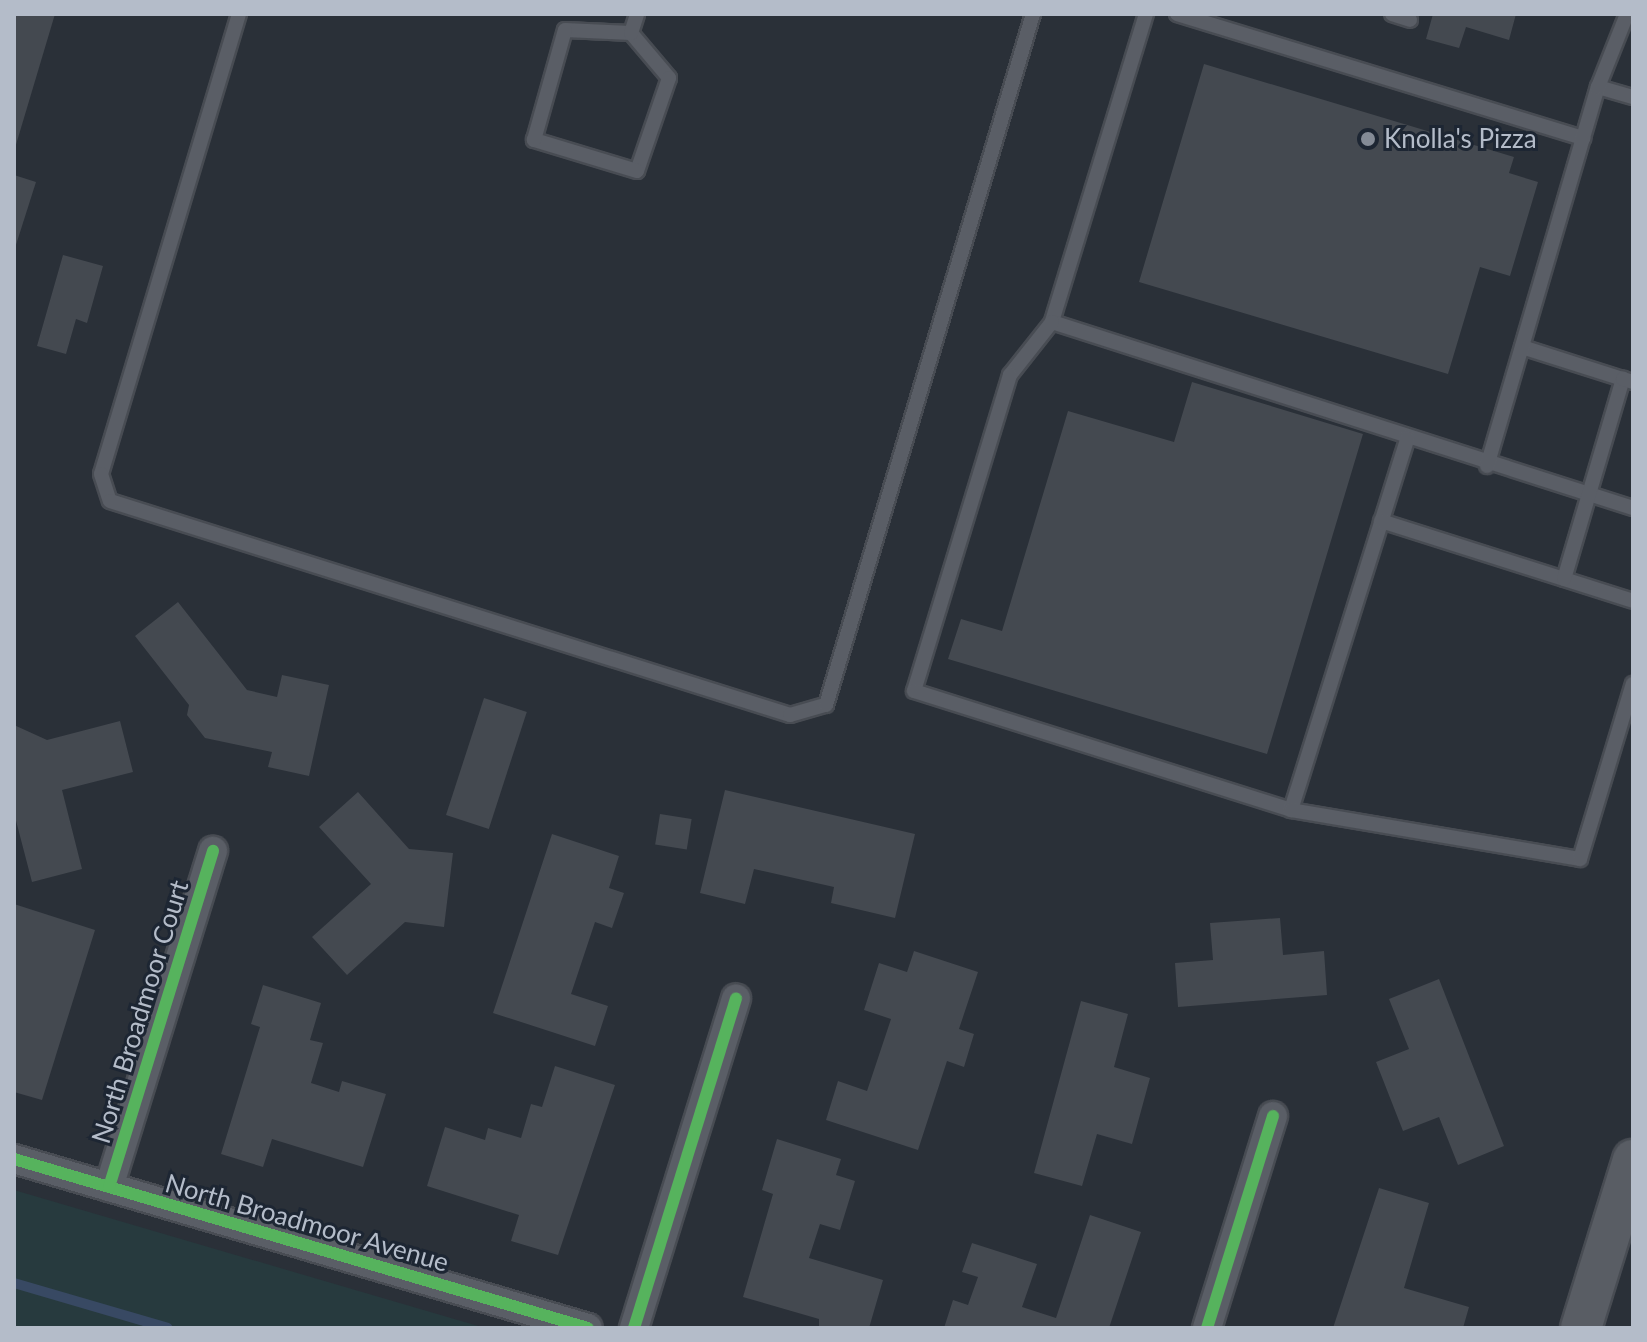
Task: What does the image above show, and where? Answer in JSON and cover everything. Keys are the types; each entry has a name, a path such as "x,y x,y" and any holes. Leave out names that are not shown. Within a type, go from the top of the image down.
{"main road":[{"path":"1581,1328 1626,1206 1633,1160"}],"street":[{"name":"North Broadmoor Court","path":"109,1187 213,851"},
{"path":"634,1328 736,998"},
{"path":"1207,1328 1273,1116"},
{"name":"North Broadmoor Avenue","path":"14,1159 588,1328"}],"lane":[{"path":"239,14 101,474 110,501 790,715 826,705 1033,14"},
{"path":"631,33 637,14"},
{"path":"1146,14 1052,322 1010,375 914,691 1291,810 1580,859 1633,684"},
{"path":"1177,14 1583,138"},
{"path":"1392,14 1410,20"},
{"path":"1487,466 1598,87 1627,14"},
{"path":"565,30 631,33 669,78 637,171 534,140 565,30"},
{"path":"1598,87 1633,97"},
{"path":"1052,322 1487,466 1633,508"},
{"path":"1522,347 1628,380 1564,579"},
{"path":"1291,810 1407,439"},
{"path":"1381,521 1633,601"}],"green space":[{"path":"14,1190 485,1328 14,1328"}],"building":[{"path":"14,14 55,14 15,148 14,148"},
{"path":"1433,14 1516,14 1509,40 1466,27 1459,48 1426,39"},
{"path":"1204,64 1514,157 1509,173 1538,182 1510,276 1480,267 1448,374 1139,282"},
{"path":"14,175 36,182 15,248 14,248"},
{"path":"63,255 103,266 87,323 76,319 66,354 37,346"},
{"path":"1192,382 1363,434 1267,754 948,659 961,619 1002,631 1068,411 1174,442"},
{"path":"178,602 247,690 277,697 282,675 329,685 309,776 268,767 272,752 205,738 187,715 189,705 135,636"},
{"path":"484,698 527,712 489,829 446,815"},
{"path":"120,721 133,772 62,790 82,869 32,882 14,813 14,725 47,740"},
{"path":"725,790 915,834 895,918 831,903 834,887 754,869 745,904 700,893"},
{"path":"358,792 409,849 453,853 444,927 405,922 347,975 312,937 371,884 319,827"},
{"path":"660,814 692,819 687,850 655,845"},
{"path":"552,834 619,856 609,888 624,893 612,928 595,922 571,994 608,1006 595,1046 493,1013"},
{"path":"14,904 95,930 42,1100 14,1092"},
{"path":"1280,918 1283,955 1324,951 1327,995 1178,1007 1175,963 1213,960 1210,923"},
{"path":"914,951 978,972 959,1029 974,1034 964,1067 947,1061 918,1150 826,1120 838,1081 867,1091 891,1019 864,1010 879,963 907,972"},
{"path":"1439,979 1504,1146 1458,1165 1439,1117 1403,1131 1376,1062 1409,1049 1389,999"},
{"path":"263,985 321,1003 310,1040 323,1043 311,1083 339,1092 342,1081 386,1094 363,1167 272,1139 263,1167 221,1154 260,1027 251,1024"},
{"path":"1081,1001 1128,1014 1114,1067 1150,1078 1132,1144 1097,1134 1082,1186 1034,1173"},
{"path":"555,1066 615,1085 558,1255 511,1241 519,1215 427,1186 445,1127 485,1140 488,1128 521,1138 531,1104 542,1107"},
{"path":"777,1139 841,1159 836,1175 855,1181 840,1230 820,1224 809,1258 883,1280 869,1328 819,1328 819,1319 743,1297 773,1194 762,1190"},
{"path":"1379,1188 1429,1203 1404,1288 1469,1307 1463,1328 1333,1328"},
{"path":"1090,1215 1141,1232 1109,1328 944,1328 953,1300 968,1305 978,1277 962,1272 972,1243 1037,1264 1022,1307 1056,1318"}],"waterway":[{"path":"14,1283 168,1328"}],"cycle path":[{"path":"109,1187 213,851"},
{"path":"634,1328 736,998"},
{"path":"1207,1328 1273,1116"},
{"path":"14,1159 588,1328"}],"place":[{"name":"Knolla's Pizza","path":"1368,139"}]}
